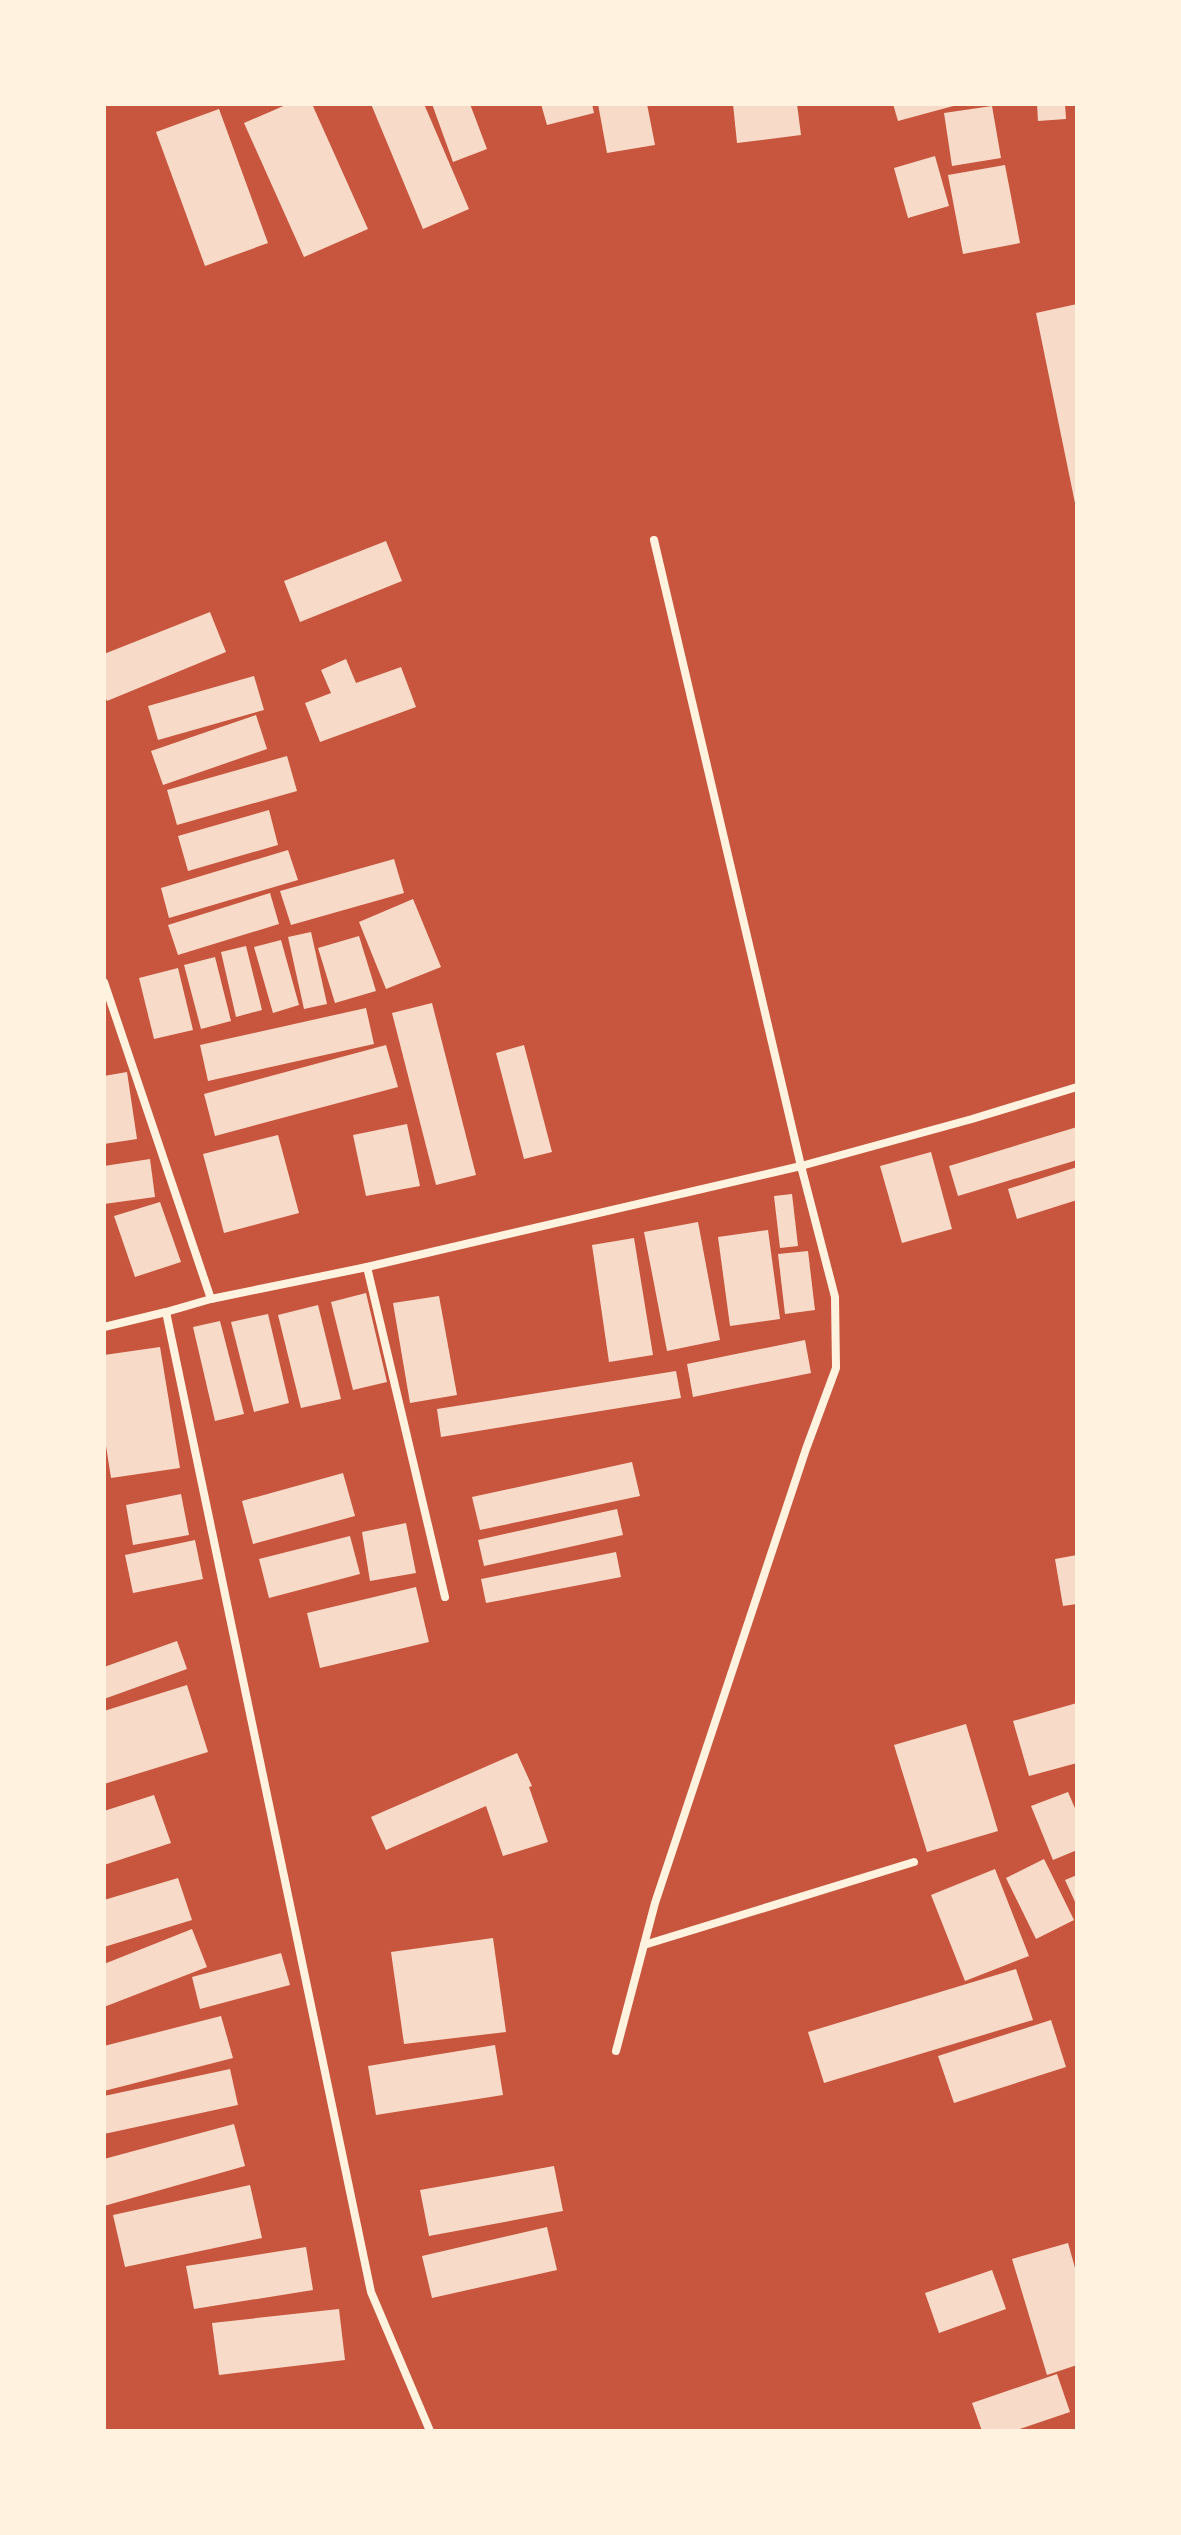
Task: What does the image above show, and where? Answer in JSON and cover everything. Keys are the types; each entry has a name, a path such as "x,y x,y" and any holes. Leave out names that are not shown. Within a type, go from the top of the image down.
{"street":[{"path":"616,2051 655,1903 806,1449 836,1368 835,1297 801,1166 654,540"},
{"path":"104,982 211,1299"},
{"path":"104,1327 211,1299 367,1267 801,1166 1077,1087"},
{"path":"367,1267 445,1597"},
{"path":"166,1312 371,2292 430,2431"},
{"path":"644,1945 914,1862"}],"building":[{"path":"288,104 312,104 368,229 304,257 244,123"},
{"path":"371,104 424,104 469,209 423,229"},
{"path":"432,104 470,104 487,149 453,162"},
{"path":"541,104 592,104 594,113 547,125"},
{"path":"598,104 647,104 655,145 607,153"},
{"path":"733,104 797,104 801,135 737,143"},
{"path":"893,104 957,104 957,105 898,121"},
{"path":"1037,104 1065,104 1066,119 1038,121"},
{"path":"992,106 1001,158 952,166 944,113"},
{"path":"219,109 268,243 205,266 156,132"},
{"path":"935,156 949,206 908,218 894,168"},
{"path":"1005,165 1020,243 963,254 948,175"},
{"path":"1077,304 1077,508 1076,508 1036,313"},
{"path":"386,541 402,581 300,622 284,581"},
{"path":"210,612 226,652 107,701 104,694 104,654"},
{"path":"346,659 356,683 401,667 416,707 320,742 305,703 331,693 321,670"},
{"path":"254,676 264,710 158,740 148,706"},
{"path":"256,715 267,749 163,785 151,751"},
{"path":"287,756 297,791 177,825 167,790"},
{"path":"269,810 278,845 188,871 178,836"},
{"path":"288,850 298,880 169,918 161,888"},
{"path":"394,859 404,893 291,925 280,891"},
{"path":"270,893 279,924 178,955 168,925"},
{"path":"413,899 441,967 386,989 359,922"},
{"path":"311,932 327,1004 304,1009 288,937"},
{"path":"359,936 376,991 335,1003 318,948"},
{"path":"281,940 299,1005 273,1013 254,947"},
{"path":"246,946 262,1010 236,1017 221,952"},
{"path":"215,957 231,1021 201,1029 184,965"},
{"path":"178,968 193,1030 154,1039 139,978"},
{"path":"432,1003 476,1175 436,1185 392,1013"},
{"path":"366,1008 374,1044 208,1081 200,1045"},
{"path":"386,1045 398,1087 215,1136 204,1094"},
{"path":"524,1045 552,1152 524,1159 496,1053"},
{"path":"127,1072 137,1139 104,1144 104,1076"},
{"path":"407,1124 420,1186 366,1196 353,1135"},
{"path":"1077,1127 1077,1160 958,1196 949,1166"},
{"path":"278,1135 299,1213 224,1233 203,1154"},
{"path":"931,1152 952,1229 902,1243 880,1166"},
{"path":"150,1159 155,1197 104,1204 104,1166"},
{"path":"1077,1167 1077,1200 1017,1219 1008,1189"},
{"path":"792,1194 798,1246 780,1248 774,1196"},
{"path":"160,1202 181,1262 135,1277 114,1216"},
{"path":"698,1222 720,1340 667,1351 644,1232"},
{"path":"768,1230 780,1319 730,1326 718,1237"},
{"path":"634,1238 653,1355 609,1362 592,1245"},
{"path":"808,1251 815,1310 785,1314 778,1254"},
{"path":"366,1293 387,1382 353,1390 331,1302"},
{"path":"439,1296 457,1395 410,1403 393,1303"},
{"path":"318,1305 341,1399 301,1408 278,1315"},
{"path":"268,1314 289,1403 254,1412 231,1322"},
{"path":"220,1321 244,1414 215,1421 193,1327"},
{"path":"805,1340 811,1373 693,1397 687,1364"},
{"path":"160,1347 180,1468 111,1478 104,1433 104,1355"},
{"path":"676,1371 681,1398 441,1437 437,1409"},
{"path":"632,1462 640,1496 480,1530 472,1497"},
{"path":"343,1473 355,1516 253,1544 242,1501"},
{"path":"181,1494 189,1535 133,1545 126,1505"},
{"path":"617,1509 623,1535 484,1566 478,1540"},
{"path":"406,1523 416,1573 370,1581 362,1532"},
{"path":"350,1536 360,1574 269,1598 259,1559"},
{"path":"195,1540 203,1579 133,1593 125,1555"},
{"path":"616,1552 621,1577 486,1603 481,1579"},
{"path":"1077,1555 1077,1604 1063,1606 1055,1559"},
{"path":"416,1587 429,1642 320,1668 307,1613"},
{"path":"177,1641 187,1669 104,1699 104,1667"},
{"path":"187,1685 208,1752 104,1784 104,1711"},
{"path":"1077,1703 1077,1763 1029,1776 1013,1721"},
{"path":"966,1724 998,1831 927,1852 894,1745"},
{"path":"517,1753 532,1786 529,1787 548,1842 503,1856 486,1806 386,1850 371,1817"},
{"path":"1068,1792 1077,1813 1077,1850 1053,1860 1031,1806"},
{"path":"154,1795 171,1843 104,1865 104,1811"},
{"path":"1044,1859 1074,1920 1036,1939 1006,1878"},
{"path":"995,1869 1029,1956 965,1981 931,1895"},
{"path":"1077,1875 1077,1906 1065,1880"},
{"path":"178,1878 192,1920 104,1947 104,1900"},
{"path":"192,1929 207,1967 104,2007 104,1964"},
{"path":"493,1938 506,2032 404,2044 391,1952"},
{"path":"281,1953 290,1985 200,2009 192,1977"},
{"path":"1016,1969 1033,2020 824,2083 808,2032"},
{"path":"221,2016 233,2058 104,2091 104,2046"},
{"path":"1051,2020 1066,2067 954,2103 938,2056"},
{"path":"495,2045 503,2095 376,2115 368,2066"},
{"path":"230,2069 238,2105 104,2134 104,2096"},
{"path":"234,2124 245,2166 104,2206 104,2159"},
{"path":"554,2166 563,2211 429,2236 420,2190"},
{"path":"250,2185 262,2238 125,2267 113,2215"},
{"path":"547,2227 557,2270 432,2298 422,2256"},
{"path":"1068,2243 1077,2275 1077,2365 1047,2375 1012,2259"},
{"path":"306,2247 313,2290 194,2309 186,2266"},
{"path":"992,2270 1006,2309 939,2333 925,2293"},
{"path":"339,2309 345,2360 219,2375 212,2323"},
{"path":"1057,2374 1070,2412 1014,2431 982,2431 972,2403"}]}
